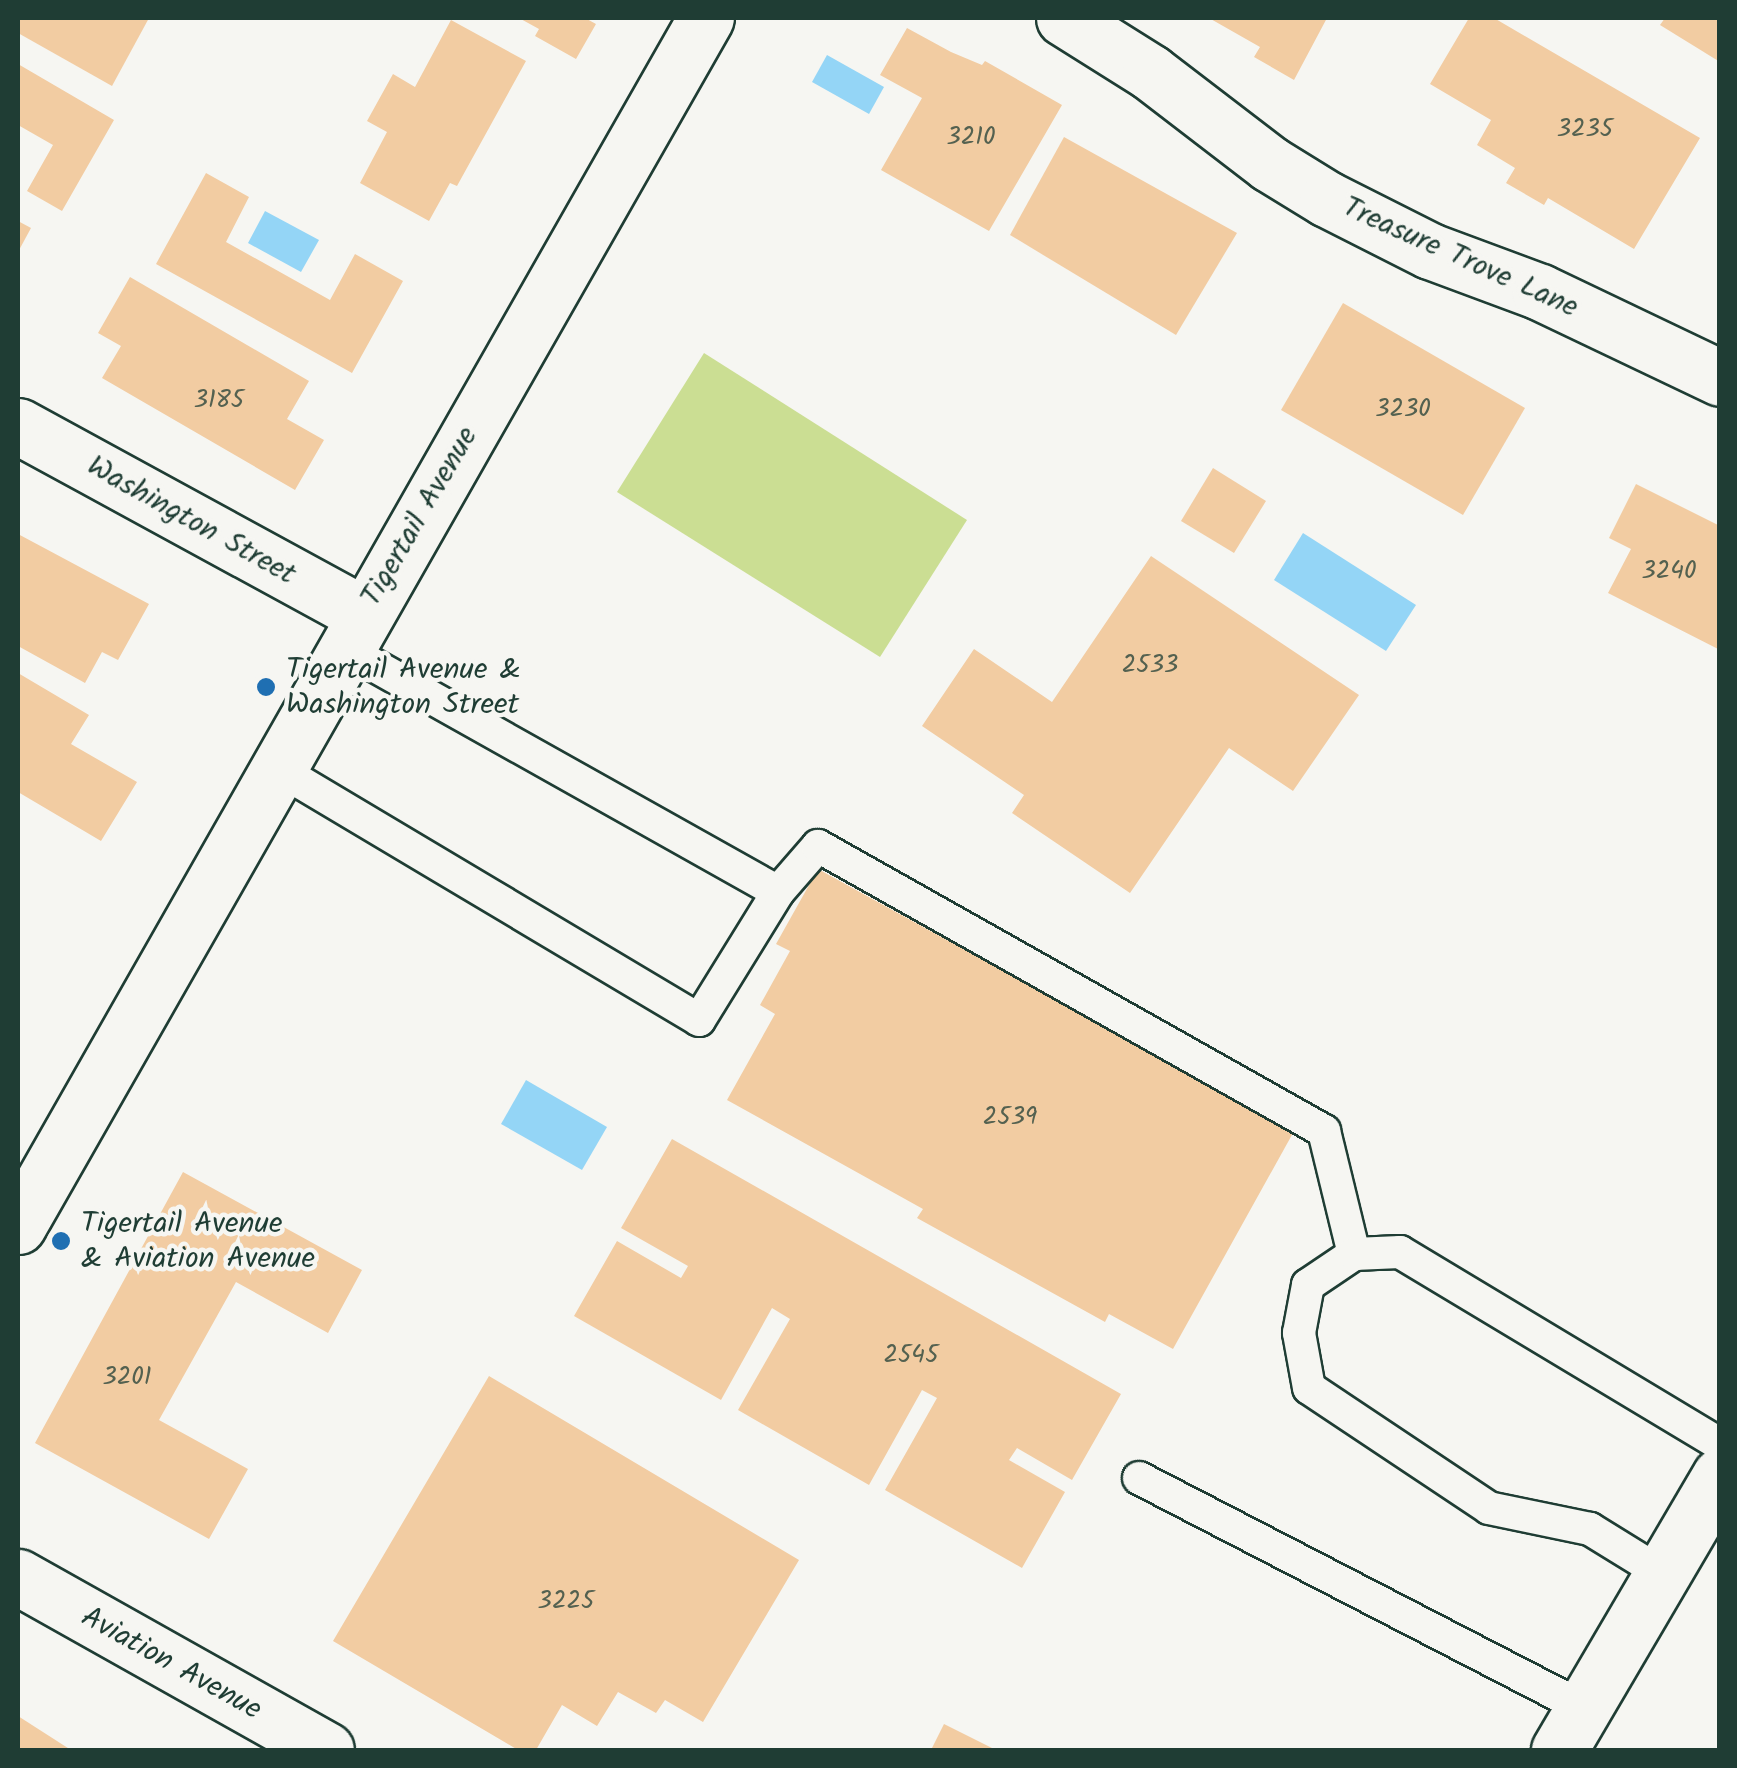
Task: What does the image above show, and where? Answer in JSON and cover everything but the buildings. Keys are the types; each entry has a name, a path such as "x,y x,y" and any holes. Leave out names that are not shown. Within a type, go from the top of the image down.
{"street":[{"name":"Tigertail Avenue","path":"18,1226 706,18"},
{"name":"Treasure Trove Lane","path":"1064,18 1150,72 1270,164 1327,198 1416,244 1540,292 1720,378"},
{"name":"Washington Street","path":"18,426 355,632"},
{"path":"1572,1729 1720,1476"},
{"name":"Aviation Avenue","path":"18,1577 326,1750"}],"lane":[{"path":"355,632 778,892"},
{"path":"280,770 699,1020 778,892 818,846 1324,1131 1354,1254"},
{"path":"1663,1574 1590,1530 1489,1508 1309,1388 1299,1333 1308,1284 1354,1254 1400,1252 1720,1444"},
{"path":"1139,1478 1572,1729"}],"green space":[{"path":"704,353 967,520 880,657 617,492"}],"water":[{"path":"827,55 884,87 869,114 812,82"},
{"path":"265,211 319,240 301,272 248,243"},
{"path":"1303,533 1416,605 1386,651 1274,580"},
{"path":"526,1080 607,1127 582,1170 501,1124"}],"place":[{"name":"Tigertail Avenue & Washington Street","path":"266,687"},
{"name":"Tigertail Avenue & Aviation Avenue","path":"61,1241"}]}
